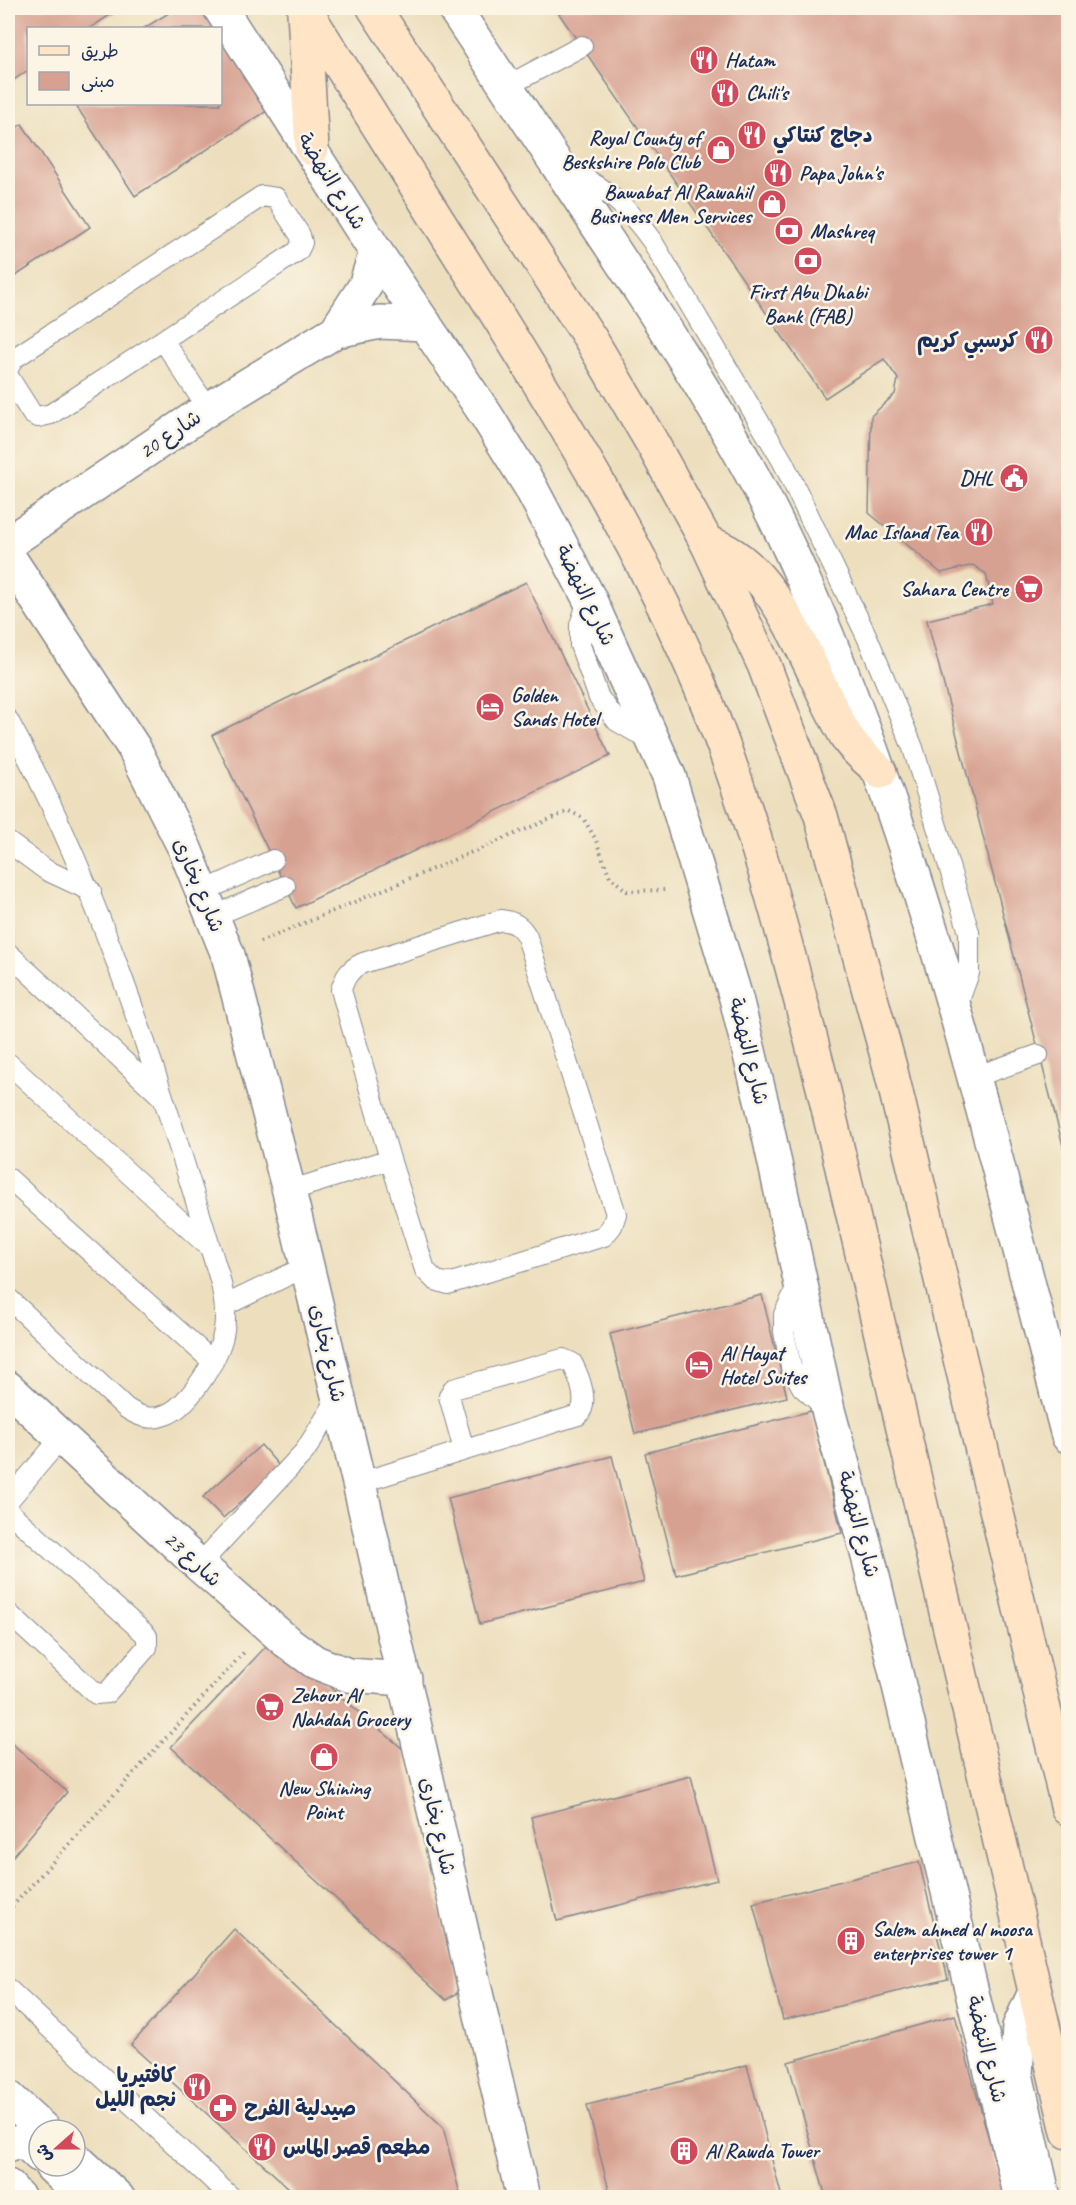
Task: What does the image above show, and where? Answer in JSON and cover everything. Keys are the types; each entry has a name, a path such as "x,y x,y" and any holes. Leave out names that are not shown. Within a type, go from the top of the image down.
{"main road":[{"path":"304,8 312,150"},
{"path":"304,8 582,450 646,569 674,630 702,692 750,818 786,942 826,1098 1068,2132"},
{"path":"374,8 590,338 651,441 706,543 764,664 821,816 890,1067 1068,1809"},
{"path":"706,543 733,554 759,577 791,630 849,740 880,772"}],"street":[{"name":"شارع النهضة","path":"220,8 376,252 530,486 589,598 669,776 736,998 763,1108 828,1410 874,1583 1021,2198"},
{"path":"454,8 673,339 753,479 798,568 880,772 955,1011 1068,1437"},
{"name":"شارع 20","path":"336,331 365,286 376,252"},
{"name":"شارع 20","path":"8,543 208,409 336,331 380,322 425,324"},
{"name":"شارع بخارى","path":"8,556 134,748 209,904 228,955 289,1191 359,1483 523,2198"},
{"name":"شارع 23","path":"8,1388 267,1627 315,1662 348,1675 405,1679"},
{"path":"1035,1992 1019,2027 1016,2074 1044,2198"},
{"path":"8,2097 31,2118"},
{"path":"8,2145 18,2142 27,2144"},
{"path":"87,2169 118,2198"},
{"path":"63,2178 84,2198"},
{"path":"8,2186 19,2198"}],"lane":[{"path":"507,86 582,46"},
{"path":"558,166 586,178 612,194 634,216 652,242 783,462 868,639 913,748 969,932 969,973 955,1011"},
{"path":"8,369 13,359 262,196 276,198 300,235 301,248 45,417 32,414 8,376"},
{"path":"163,340 208,409"},
{"path":"8,720 61,825 90,891 140,1025 211,1249 226,1305 224,1332 213,1362 175,1410 166,1415 145,1418 126,1408 8,1298"},
{"path":"8,842 46,870 90,891"},
{"path":"209,904 273,860"},
{"path":"209,904 285,886"},
{"path":"512,921 522,928 531,948 612,1201 615,1214 612,1226 604,1236 448,1284 435,1280 425,1270 390,1159 344,1002 341,990 344,978 352,968 363,963 491,923 512,921"},
{"path":"8,953 164,1099"},
{"path":"974,1077 1038,1055"},
{"path":"8,1063 211,1249"},
{"path":"289,1191 390,1159"},
{"path":"8,1178 213,1362"},
{"path":"226,1305 307,1266"},
{"path":"359,1483 464,1450 578,1414 582,1411 584,1399 572,1363 559,1360 453,1389 449,1396 450,1404 464,1450"},
{"path":"199,1565 305,1451 338,1398"},
{"path":"8,1501 61,1438"},
{"path":"8,1511 143,1632 147,1636 147,1647 107,1693 96,1694 8,1613"},
{"path":"8,1989 232,2198"}],"path":[{"path":"228,955 569,811 583,818 596,838 610,877 627,891 677,890"},
{"path":"8,1911 267,1627"}],"building":[{"path":"8,8 121,8 92,27 27,27 27,71 8,84"},
{"path":"177,8 210,8 273,107 135,196 76,105 222,105 222,27 146,27"},
{"name":"Sahara Centre","path":"555,8 1068,8 1068,1165 927,620 993,604 986,574 973,565 941,573 869,513 871,416 895,394 898,379 884,359 825,398"},
{"path":"22,124 90,227 8,281 8,134"},
{"path":"526,582 610,756 296,908 212,735"},
{"name":"Al Hayat Hotel Suites","path":"762,1295 787,1397 635,1434 610,1334"},
{"path":"811,1411 842,1533 676,1575 645,1453"},
{"path":"261,1445 280,1467 223,1518 203,1497"},
{"path":"612,1456 644,1582 480,1624 448,1498"},
{"path":"273,1639 404,1750 459,1992 446,2000 171,1747"},
{"path":"8,1740 67,1792 8,1862"},
{"path":"691,1776 717,1880 557,1921 531,1817"},
{"name":"Salem ahmed al moosa enterprises tower 1","path":"919,1862 948,1979 783,2020 753,1903"},
{"path":"234,1929 443,2127 461,2198 300,2198 131,2045"},
{"path":"955,2015 1005,2198 826,2198 788,2062"},
{"name":"Al Rawda Tower","path":"747,2065 782,2198 611,2198 587,2105"}],"place":[{"name":"Hatam","path":"704,60"},
{"name":"Chili's","path":"725,93"},
{"name":"دجاج كنتاكي","path":"752,135"},
{"name":"Royal County of Beskshire Polo Club","path":"721,150"},
{"name":"Papa John's","path":"778,173"},
{"name":"Bawabat Al Rawahil Business Men Services","path":"772,204"},
{"name":"Mashreq","path":"789,231"},
{"name":"First Abu Dhabi Bank (FAB)","path":"808,261"},
{"name":"كرسبي كريم","path":"1039,340"},
{"name":"DHL","path":"1014,478"},
{"name":"Mac Island Tea","path":"979,532"},
{"name":"Sahara Centre","path":"1029,589"},
{"name":"Golden Sands Hotel","path":"490,707"},
{"name":"Al Hayat Hotel Suites","path":"699,1365"},
{"name":"Zehour Al Nahdah Grocery","path":"270,1707"},
{"name":"New Shining Point","path":"324,1757"},
{"name":"Salem ahmed al moosa enterprises tower 1","path":"851,1941"},
{"name":"كافتيريا نجم الليل","path":"197,2087"},
{"name":"صيدلية الفرح","path":"223,2108"},
{"name":"مطعم قصر الماس","path":"262,2147"},
{"name":"Al Rawda Tower","path":"684,2151"}]}
